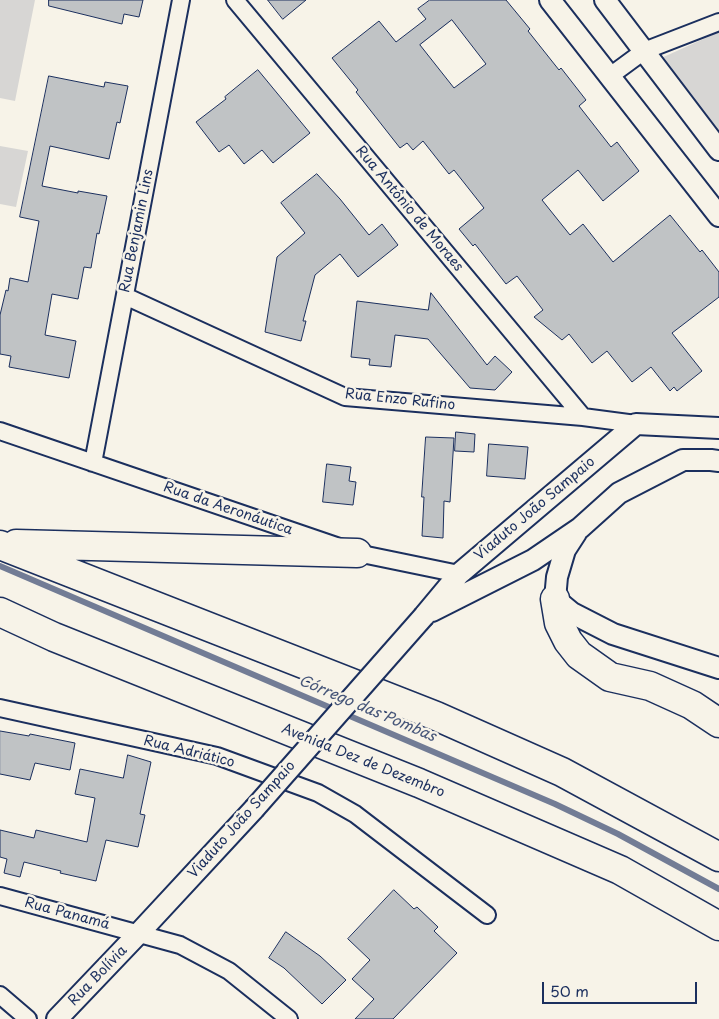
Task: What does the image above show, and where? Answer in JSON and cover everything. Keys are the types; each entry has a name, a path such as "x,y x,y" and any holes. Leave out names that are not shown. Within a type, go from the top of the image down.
{"highway":[{"path":"0,544 357,552"},
{"path":"0,544 436,716 562,772 719,857"},
{"path":"555,599 559,623 568,641 579,655 610,677 650,686 692,705 719,723"},
{"name":"Avenida Dez de Dezembro","path":"0,612 54,637 419,783 620,870 719,926"},
{"path":"0,620 54,637"}],"street":[{"name":"Rua Benjamin Lins","path":"93,463 181,0"},
{"name":"Rua Antônio de Moraes","path":"235,0 583,417"},
{"path":"550,0 719,216"},
{"path":"604,0 719,150"},
{"path":"610,76 644,51 719,22"},
{"name":"Rua Enzo Rufino","path":"125,296 345,397 583,417 636,424"},
{"path":"636,424 719,428"},
{"name":"Viaduto João Sampaio","path":"139,933 254,809 459,574 636,424"},
{"name":"Rua da Aeronáutica","path":"0,430 357,552 459,574"},
{"name":"Viaduto João Sampaio","path":"424,616 533,560 580,528 618,493 683,460 719,461"},
{"path":"580,528 565,550 556,577 555,599 572,613 613,634 719,668"},
{"name":"Rua Adriático","path":"0,708 217,756 318,794 355,814 487,915"},
{"name":"Rua Panamá","path":"0,896 180,945 229,971 289,1019"},
{"name":"Rua Bolívia","path":"57,1019 139,933"},
{"path":"0,995 28,1019"}],"shaded area":[{"path":"0,0 35,0 15,101 0,98"},
{"path":"719,32 719,133 659,59"},
{"path":"0,146 28,151 16,207 0,204"}],"building":[{"path":"49,0 143,0 139,17 124,14 122,24 49,6"},
{"path":"268,0 306,0 283,19"},
{"path":"430,0 506,0 530,29 528,31 559,70 561,68 586,100 579,106 611,147 617,142 639,171 603,201 578,170 542,200 570,235 583,224 613,262 670,215 719,272 719,297 672,333 702,371 677,391 674,387 670,391 651,367 632,382 607,351 592,363 569,334 562,340 534,317 543,310 517,276 506,284 475,244 473,246 459,229 484,208 454,170 449,174 423,141 413,150 407,143 400,148 332,58 379,21 396,42 426,19 418,9","holes":["452,20 486,64 454,88 420,45"]},
{"path":"258,70 310,133 273,163 262,150 244,164 229,145 219,152 196,122 226,99 225,97"},
{"path":"49,76 104,87 105,82 128,86 120,123 117,122 109,159 50,146 42,186 107,196 99,234 97,233 91,268 84,267 78,299 52,294 45,335 76,341 69,378 9,367 11,356 0,354 0,315 6,290 8,291 10,278 28,282 39,221 20,217"},
{"path":"317,174 369,235 382,224 398,245 358,277 340,254 315,275 303,321 306,321 301,341 265,332 277,257 305,233 281,203"},
{"path":"431,293 487,365 495,356 512,372 495,390 470,388 428,339 395,335 391,367 369,365 370,359 351,357 357,301 428,310"},
{"path":"456,432 475,434 474,452 455,451"},
{"path":"426,437 454,438 450,502 444,501 443,538 422,536 424,497 422,497"},
{"path":"489,444 528,447 525,479 487,476"},
{"path":"327,464 351,467 349,481 356,482 353,505 323,502"},
{"path":"0,731 29,736 30,734 75,743 70,770 35,763 30,780 0,774"},
{"path":"128,755 151,762 140,814 145,815 138,847 106,840 96,881 24,862 20,877 4,873 7,859 0,857 0,830 34,838 36,830 87,842 95,798 75,794 80,769 123,778"},
{"path":"394,890 414,909 417,907 438,927 434,931 457,953 393,1019 355,1019 374,999 352,979 370,960 348,939"},
{"path":"286,932 320,956 346,980 322,1004 284,968 269,958"}],"waterway":[{"name":"Córrego das Pombas","path":"0,566 555,804 618,834 719,889"}]}
